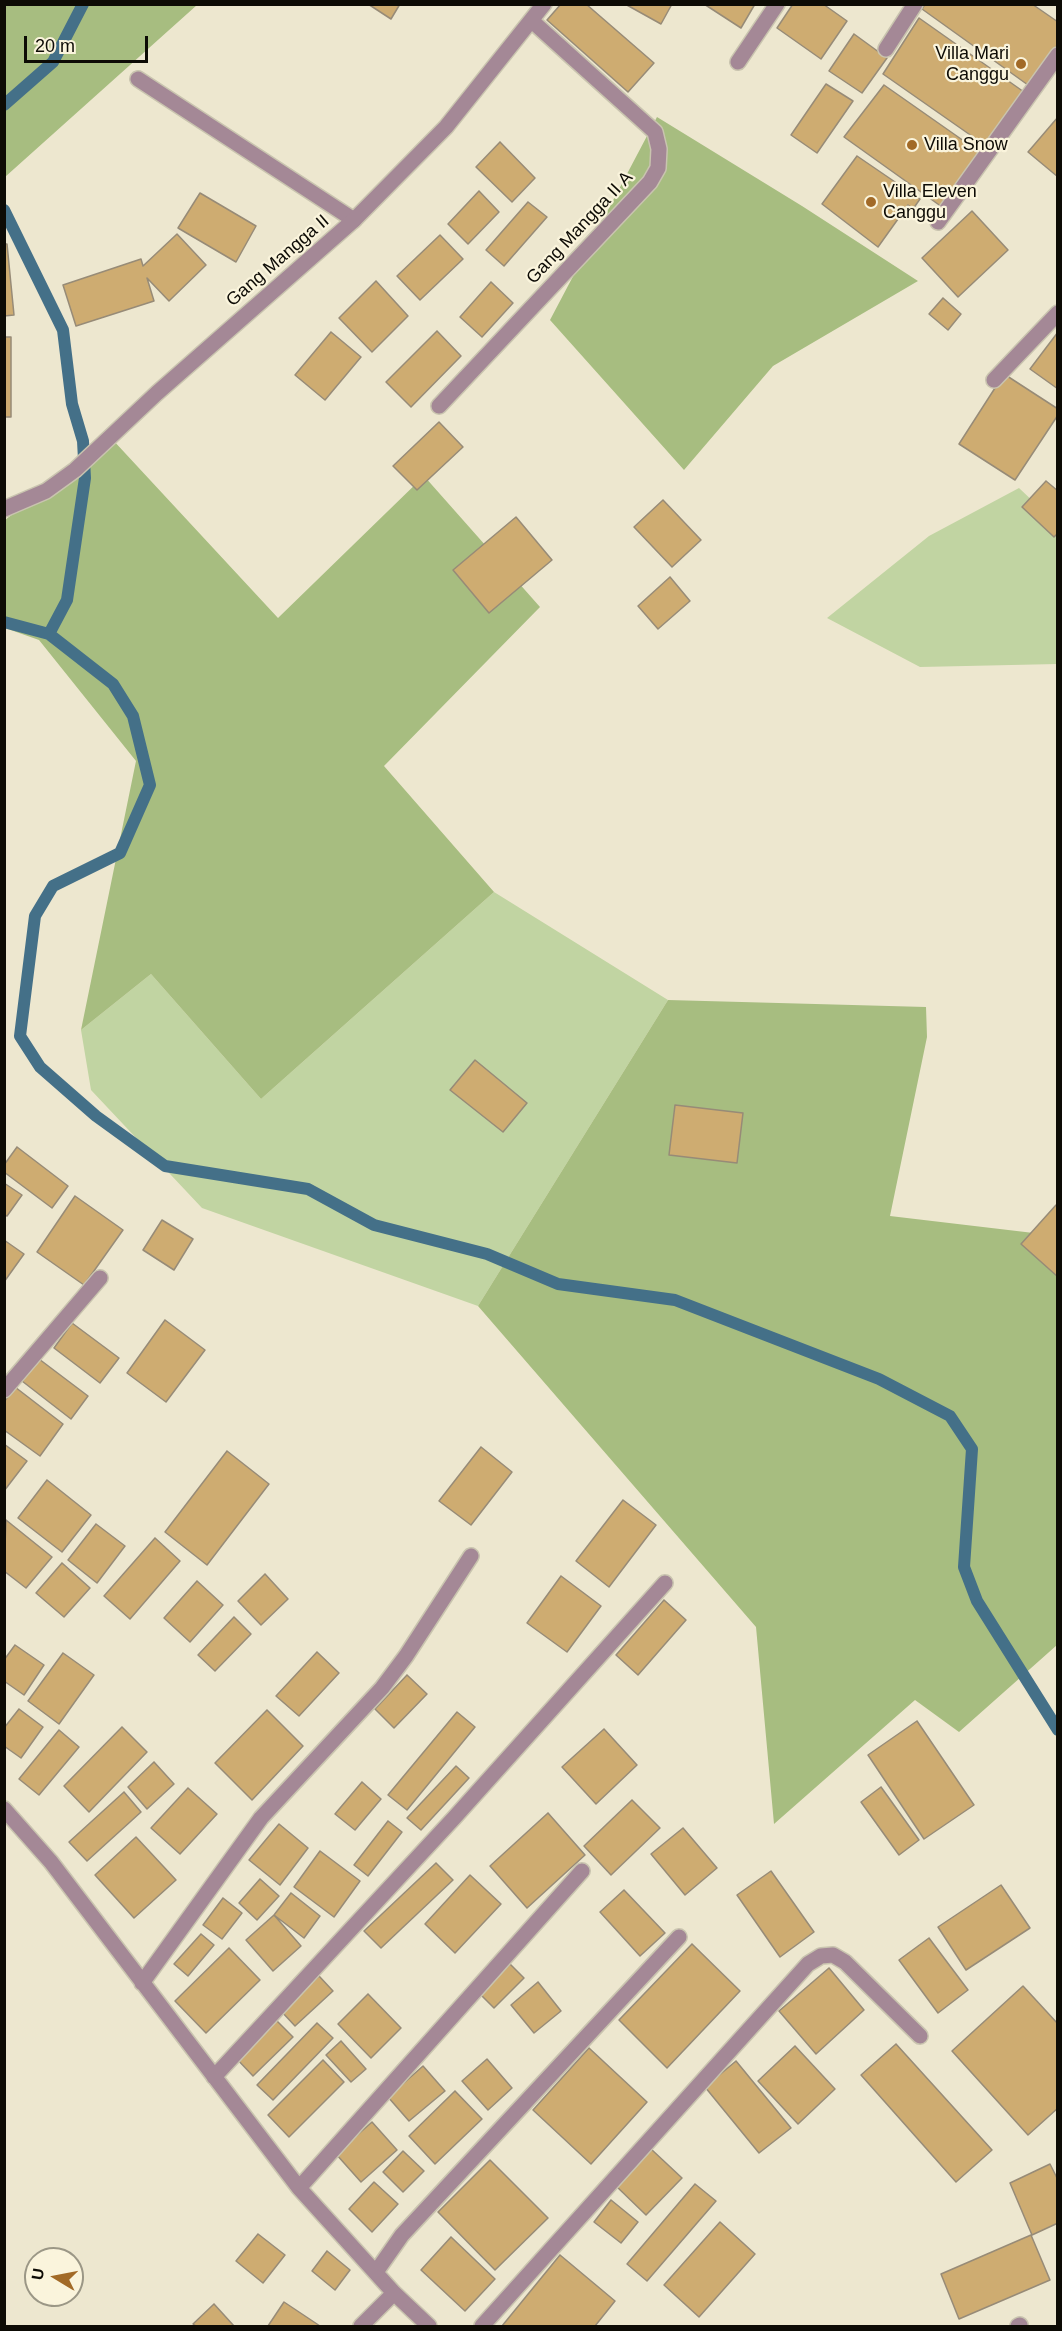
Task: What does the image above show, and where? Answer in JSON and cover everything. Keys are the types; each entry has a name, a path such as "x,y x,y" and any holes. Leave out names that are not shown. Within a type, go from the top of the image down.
{"street":[{"name":"Gang Mangga II","path":"4,510 46,491 75,470 157,393 354,220 446,127 544,4"},
{"path":"738,62 777,4"},
{"path":"886,49 915,4"},
{"name":"Gang Mangga II A","path":"439,406 650,182 658,168 659,149 655,132 532,21"},
{"path":"938,222 1058,55"},
{"path":"138,79 354,220"},
{"path":"994,380 1058,313"},
{"path":"4,1390 100,1278"},
{"path":"142,1983 261,1818 382,1688 471,1556"},
{"path":"214,2077 462,1810 665,1583"},
{"path":"4,1809 51,1862 299,2188 394,2293 429,2326"},
{"path":"299,2188 582,1871"},
{"path":"376,2272 402,2235 679,1937"},
{"path":"482,2326 808,1964 821,1956 833,1955 845,1962 920,2036"},
{"path":"361,2326 394,2293"}],"green space":[{"path":"5,4 197,4 197,5 5,177"},
{"path":"657,117 918,281 773,366 684,470 550,320"},
{"path":"112,439 278,618 424,476 540,607 384,766 494,892 261,1099 151,974 81,1030 136,761 39,640 5,628 5,520"},
{"path":"1019,488 1057,524 1057,664 920,667 827,618 929,536"},
{"path":"494,892 668,1000 478,1306 202,1208 91,1090 81,1030 151,974 261,1099"},
{"path":"668,1000 926,1007 927,1037 890,1216 1042,1234 1057,1248 1057,1645 959,1732 915,1700 774,1824 756,1627 478,1306"}],"building":[{"path":"368,4 400,4 391,19"},
{"path":"561,4 586,4 654,63 628,92 547,20"},
{"path":"625,4 672,4 661,24"},
{"path":"704,4 755,4 741,28"},
{"path":"793,4 823,4 847,21 821,59 777,28"},
{"name":"Villa Mari Canggu","path":"925,4 1032,4 1058,22 1058,44 1028,85 922,9"},
{"path":"919,18 1024,92 986,146 883,74"},
{"path":"854,34 887,58 862,93 829,71"},
{"path":"826,84 853,101 817,153 791,135"},
{"name":"Villa Snow","path":"884,85 981,153 942,207 844,137"},
{"path":"1058,117 1058,177 1028,152"},
{"path":"500,142 535,178 512,202 476,167"},
{"name":"Villa Eleven Canggu","path":"857,156 920,199 913,209 908,205 878,247 822,204"},
{"path":"479,191 499,212 468,244 448,224"},
{"path":"200,193 256,226 236,262 178,228"},
{"path":"528,202 547,217 504,266 486,250"},
{"path":"972,211 1008,250 958,297 922,258"},
{"path":"177,234 206,265 169,301 147,278 154,301 76,326 63,285 141,259 143,266"},
{"path":"440,235 463,259 420,300 397,276"},
{"path":"4,244 7,244 14,315 4,316"},
{"path":"376,281 408,316 372,352 339,318"},
{"path":"491,282 513,303 482,337 460,317"},
{"path":"943,298 961,314 948,330 929,314"},
{"path":"437,331 461,356 411,407 386,382"},
{"path":"331,332 361,357 325,400 295,375"},
{"path":"1058,332 1058,389 1030,369"},
{"path":"4,337 11,337 11,417 4,417"},
{"path":"1004,374 1058,409 1058,415 1015,480 959,444"},
{"path":"439,422 463,447 417,490 393,466"},
{"path":"1046,481 1058,491 1058,533 1054,537 1022,507"},
{"path":"663,500 701,540 672,567 634,527"},
{"path":"516,517 552,560 489,613 453,570"},
{"path":"670,577 690,601 658,629 638,606"},
{"path":"475,1060 527,1103 503,1132 450,1090"},
{"path":"675,1105 743,1113 737,1163 669,1155"},
{"path":"17,1147 68,1186 52,1208 4,1172 4,1165"},
{"path":"4,1183 22,1195 7,1216 4,1215"},
{"path":"75,1196 123,1230 84,1285 37,1252"},
{"path":"1056,1205 1058,1206 1058,1277 1021,1244"},
{"path":"162,1220 193,1239 174,1270 143,1250"},
{"path":"4,1240 24,1254 4,1282"},
{"path":"165,1320 205,1350 166,1402 127,1373"},
{"path":"72,1323 119,1358 100,1383 54,1348"},
{"path":"39,1359 88,1396 71,1419 22,1381"},
{"path":"15,1387 63,1424 40,1456 4,1430 4,1402"},
{"path":"4,1444 27,1461 4,1491"},
{"path":"481,1447 512,1472 471,1525 439,1501"},
{"path":"227,1451 269,1484 207,1565 165,1532"},
{"path":"47,1480 91,1515 62,1552 18,1518"},
{"path":"623,1500 656,1525 609,1587 576,1561"},
{"path":"6,1520 52,1557 26,1588 4,1571"},
{"path":"96,1524 125,1546 97,1583 68,1560"},
{"path":"155,1538 180,1561 130,1619 104,1596"},
{"path":"62,1563 90,1588 64,1617 36,1593"},
{"path":"265,1574 288,1599 261,1625 238,1601"},
{"path":"561,1576 601,1606 567,1652 527,1623"},
{"path":"197,1581 223,1605 190,1642 164,1618"},
{"path":"664,1600 686,1620 638,1675 616,1655"},
{"path":"234,1617 251,1634 215,1671 198,1655"},
{"path":"15,1645 44,1665 24,1695 4,1681 4,1660"},
{"path":"317,1652 339,1673 299,1716 276,1696"},
{"path":"63,1653 94,1675 59,1724 28,1701"},
{"path":"407,1675 427,1694 394,1728 375,1709"},
{"path":"19,1709 43,1727 21,1758 4,1746 4,1728"},
{"path":"267,1710 303,1746 252,1800 215,1763"},
{"path":"457,1712 475,1727 407,1810 388,1795"},
{"path":"917,1721 974,1805 924,1839 868,1755"},
{"path":"122,1727 147,1752 89,1812 64,1786"},
{"path":"604,1729 637,1765 596,1804 562,1767"},
{"path":"59,1730 79,1747 39,1795 19,1779"},
{"path":"154,1762 174,1784 147,1809 128,1787"},
{"path":"456,1766 469,1778 421,1830 407,1818"},
{"path":"362,1782 381,1799 355,1830 335,1814"},
{"path":"881,1787 919,1840 899,1855 861,1802"},
{"path":"188,1788 217,1814 180,1854 151,1828"},
{"path":"124,1792 141,1812 87,1861 69,1842"},
{"path":"632,1800 660,1828 611,1875 584,1846"},
{"path":"548,1813 585,1855 527,1908 490,1866"},
{"path":"388,1821 402,1832 368,1876 354,1865"},
{"path":"279,1824 308,1848 280,1885 249,1860"},
{"path":"683,1828 717,1868 685,1895 651,1854"},
{"path":"136,1837 176,1880 134,1918 95,1875"},
{"path":"320,1851 360,1881 334,1917 294,1887"},
{"path":"436,1863 453,1880 381,1948 364,1931"},
{"path":"771,1871 814,1932 780,1957 737,1895"},
{"path":"470,1875 501,1904 455,1953 425,1924"},
{"path":"260,1879 279,1896 257,1920 239,1903"},
{"path":"1001,1885 1030,1928 966,1970 938,1927"},
{"path":"624,1890 665,1933 640,1956 600,1912"},
{"path":"291,1893 320,1916 304,1938 274,1915"},
{"path":"223,1898 242,1913 222,1939 203,1925"},
{"path":"274,1915 301,1946 273,1971 246,1940"},
{"path":"201,1934 214,1945 188,1976 174,1964"},
{"path":"929,1938 968,1990 938,2013 899,1960"},
{"path":"692,1944 740,1991 667,2068 619,2020"},
{"path":"229,1948 260,1980 206,2033 175,2001"},
{"path":"510,1964 524,1978 494,2008 480,1994"},
{"path":"829,1968 864,2010 816,2054 779,2011"},
{"path":"319,1976 333,1991 295,2026 281,2011"},
{"path":"538,1982 561,2011 534,2033 511,2005"},
{"path":"1023,1986 1058,2024 1058,2108 1028,2135 952,2051"},
{"path":"368,1994 401,2028 371,2058 338,2024"},
{"path":"274,2018 293,2037 253,2076 235,2057"},
{"path":"317,2023 333,2038 273,2100 257,2085"},
{"path":"341,2041 366,2069 351,2082 326,2055"},
{"path":"896,2044 992,2150 956,2182 861,2075"},
{"path":"795,2046 835,2089 798,2124 758,2081"},
{"path":"589,2048 647,2102 591,2164 533,2110"},
{"path":"487,2059 512,2088 488,2110 462,2081"},
{"path":"323,2060 344,2082 289,2137 268,2115"},
{"path":"736,2061 791,2128 759,2153 705,2087"},
{"path":"423,2066 445,2091 409,2121 388,2097"},
{"path":"455,2091 482,2119 435,2164 409,2136"},
{"path":"372,2122 397,2150 361,2182 336,2154"},
{"path":"651,2149 682,2178 646,2215 615,2185"},
{"path":"403,2151 424,2171 403,2192 383,2172"},
{"path":"490,2160 548,2218 495,2270 438,2212"},
{"path":"1050,2164 1058,2180 1058,2223 1032,2235 1010,2183"},
{"path":"374,2182 398,2204 372,2232 349,2209"},
{"path":"695,2184 716,2201 647,2281 627,2264"},
{"path":"611,2200 638,2222 621,2243 594,2222"},
{"path":"720,2222 755,2254 699,2317 664,2285"},
{"path":"258,2234 285,2255 263,2283 236,2261"},
{"path":"1031,2235 1050,2280 959,2319 941,2274"},
{"path":"451,2237 495,2279 465,2311 421,2270"},
{"path":"327,2251 350,2270 335,2290 312,2271"},
{"path":"560,2255 615,2301 595,2326 502,2326"},
{"path":"284,2302 320,2326 268,2326"},
{"path":"214,2304 234,2326 196,2326 193,2324"}],"waterway":[{"path":"4,105 53,62 83,4"},
{"path":"4,210 63,330 72,404 83,441 85,478 67,600 49,634"},
{"path":"4,622 49,634 113,684 133,716 150,785 120,853 53,886 35,916 20,1036 40,1067 96,1116 165,1166 308,1189 374,1225 487,1254 558,1284 675,1300 879,1379 950,1416 972,1449 964,1567 977,1601 1058,1730"}],"place":[{"name":"Villa Mari Canggu","path":"1021,64"},
{"name":"Villa Snow","path":"912,145"},
{"name":"Villa Eleven Canggu","path":"871,202"}]}
